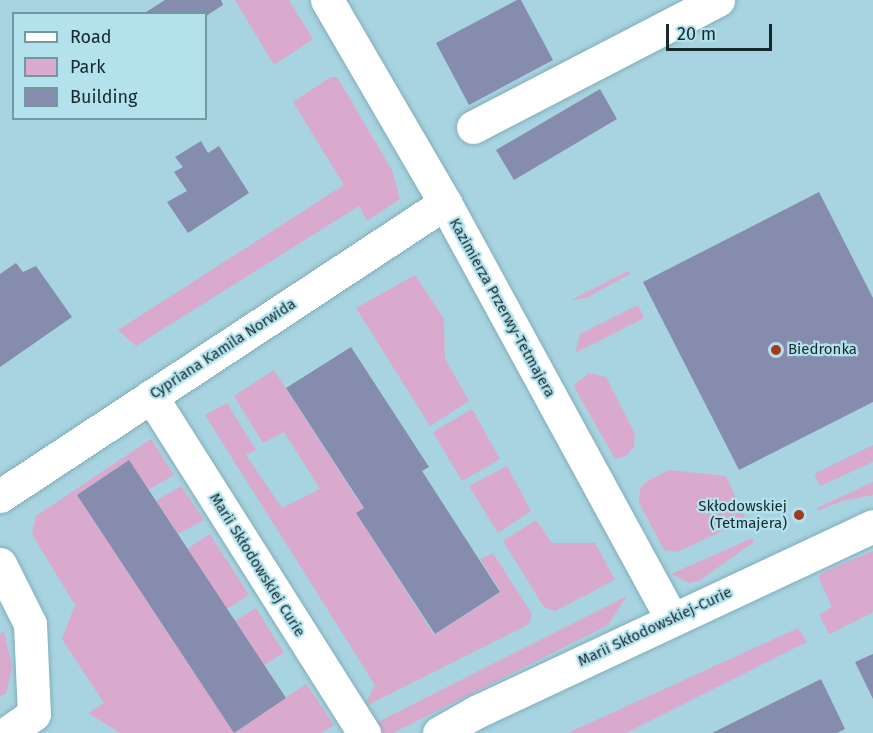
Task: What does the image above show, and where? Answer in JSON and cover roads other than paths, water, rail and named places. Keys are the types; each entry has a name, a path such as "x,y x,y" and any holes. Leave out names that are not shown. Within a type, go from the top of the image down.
{"street":[{"name":"Kazimierza Przerwy-Tetmajera","path":"327,0 445,203 672,619"},
{"path":"473,127 718,0"},
{"name":"Cypriana Kamila Norwida","path":"0,496 445,203"},
{"name":"Marii Skłodowskiej Curie","path":"151,396 364,733"},
{"name":"Marii Skłodowskiej-Curie","path":"439,733 476,711 873,526"},
{"path":"0,564 30,624 34,703 34,714 7,733"}],"place":[{"name":"Biedronka","path":"776,350"},
{"name":"Skłodowskiej (Tetmajera)","path":"799,515"}]}
